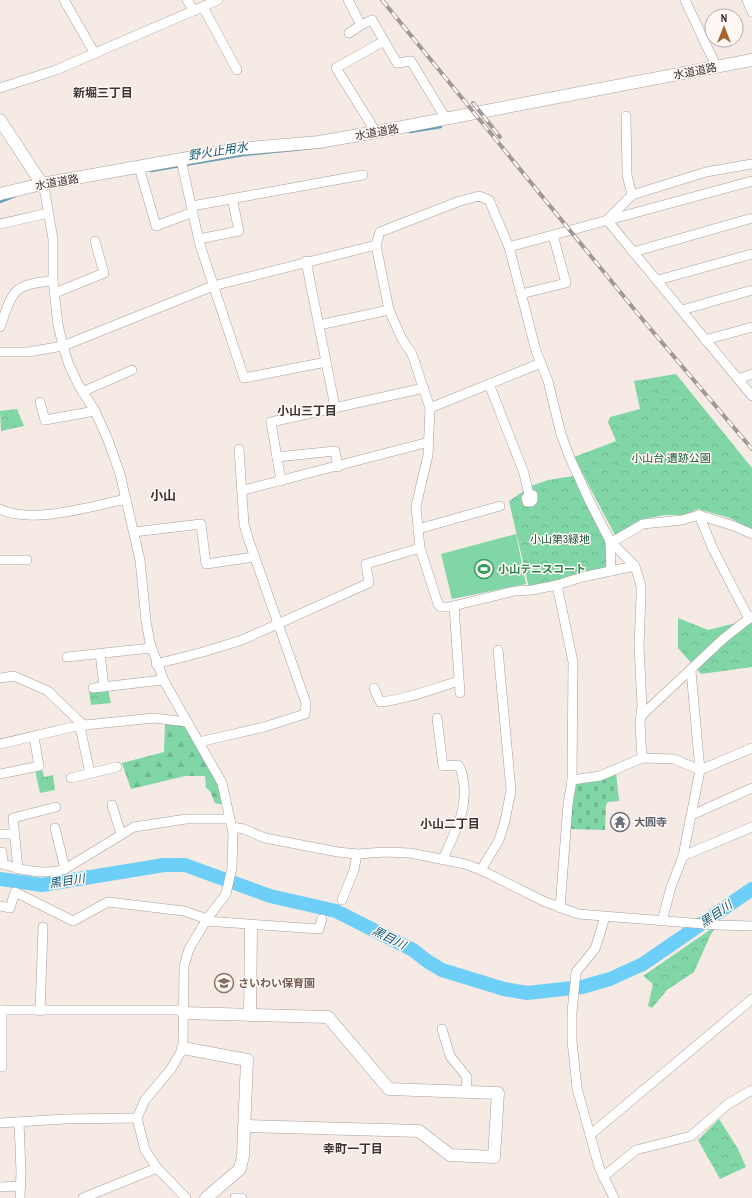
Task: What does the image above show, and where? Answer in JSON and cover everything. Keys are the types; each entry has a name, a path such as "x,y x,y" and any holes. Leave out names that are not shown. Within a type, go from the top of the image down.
{"street":[{"path":"64,0 95,54"},
{"path":"187,0 194,11"},
{"path":"0,88 56,70 218,0"},
{"path":"348,0 361,25"},
{"path":"685,0 716,66"},
{"path":"747,0 752,12"},
{"path":"203,7 237,70"},
{"path":"349,33 372,20 397,63 411,61 446,119"},
{"path":"376,132 336,68 384,41"},
{"name":"水道道路","path":"0,194 42,184 250,147 319,142 376,132 752,60"},
{"path":"626,116 627,175 632,195"},
{"path":"0,120 42,184 53,239 54,293 63,346 69,365 82,392 95,411 115,455 140,560 146,621 151,648 156,664 163,680 222,784 231,823 234,844 232,871 226,894 206,920 189,949 184,966 183,1048 171,1069 145,1100 137,1118 145,1150 158,1168 186,1198"},
{"path":"181,160 199,239 244,378 326,362"},
{"path":"607,220 632,195 706,172 752,164"},
{"path":"138,167 156,226 192,209 232,198 363,175"},
{"path":"508,247 752,182"},
{"path":"635,566 611,570 557,585 532,590 515,591 444,608 438,604 420,548 416,506 428,455 430,408 412,354 402,339 390,310 376,245 380,232 479,196 489,200 508,247 513,271 521,294 536,351 548,381 561,434 570,458 589,500 611,542 635,566 641,586 639,646 642,706 642,758"},
{"path":"199,239 239,231 232,198"},
{"path":"0,224 48,213"},
{"path":"634,252 752,218"},
{"path":"607,220 658,280 705,340 752,396"},
{"path":"521,294 566,283 554,235"},
{"path":"54,293 104,273 95,240"},
{"path":"0,352 28,352 63,346 213,286 306,261 376,245"},
{"path":"658,280 752,254"},
{"path":"306,261 335,407"},
{"path":"0,327 4,307 10,297 22,286 34,282 53,281"},
{"path":"682,310 752,290"},
{"path":"319,325 390,310"},
{"path":"705,340 752,327"},
{"path":"430,408 541,363"},
{"path":"82,392 132,370"},
{"path":"738,379 752,374"},
{"path":"489,384 524,472 529,495"},
{"path":"281,481 271,422 424,388"},
{"path":"40,402 45,420 95,411"},
{"path":"244,490 338,467 429,442"},
{"path":"199,742 264,727 305,714 306,703 254,557 244,524 244,490 240,449"},
{"path":"277,457 335,451 338,467"},
{"path":"0,510 20,516 39,515 126,500"},
{"path":"418,530 500,506"},
{"path":"611,542 643,524 682,520 699,515 715,519 752,534"},
{"path":"641,716 691,671 723,639 750,617 713,549 699,515"},
{"path":"134,532 201,524 206,564 254,557"},
{"path":"611,542 611,570"},
{"path":"156,664 242,640 368,583 366,564 420,548"},
{"path":"0,560 27,560"},
{"path":"557,585 573,662 572,780 568,804 564,878 560,908"},
{"path":"454,606 460,693"},
{"path":"67,658 151,648"},
{"path":"481,870 499,840 509,806 511,790 498,650"},
{"path":"100,654 104,687"},
{"path":"662,921 671,887 684,856 700,770 691,671"},
{"path":"0,678 14,676 48,691 80,722 83,726 90,773"},
{"path":"93,688 163,680"},
{"path":"374,688 380,702 397,700 406,696 460,681"},
{"path":"0,744 72,727 154,718 187,722"},
{"path":"437,718 443,766 458,765 461,769 466,793 462,816 443,859"},
{"path":"0,774 39,766 34,737"},
{"path":"572,780 600,776 642,758 674,759 700,770 752,748"},
{"path":"71,778 117,767"},
{"path":"692,814 752,788"},
{"path":"112,805 121,834"},
{"path":"18,869 13,818 56,807"},
{"path":"2,852 1,863 18,869 39,872 58,871 65,869 134,826 167,821 231,823 265,838 357,854 397,852 465,864 481,870 521,891 578,914 717,925 752,926"},
{"path":"684,856 752,827"},
{"path":"55,828 65,869"},
{"path":"0,834 14,834"},
{"path":"342,900 354,870 357,854"},
{"path":"0,906 10,908 15,892 73,921 108,902 184,912 206,920 251,926 319,929 322,919"},
{"path":"605,917 595,948 576,972 572,1034 575,1074 590,1135 603,1177 614,1198"},
{"path":"250,1016 251,926"},
{"path":"40,1011 43,927"},
{"path":"590,1135 752,999"},
{"path":"0,1067 2,1067 1,1010 179,1010 183,1013 328,1018 389,1089 498,1093 494,1157 450,1155 419,1131 244,1126"},
{"path":"442,1029 450,1056 467,1077 466,1092"},
{"path":"183,1048 247,1060 244,1126 240,1168 206,1198"},
{"path":"603,1177 636,1150 691,1136 728,1104 752,1090"},
{"path":"0,1123 137,1118"},
{"path":"19,1122 20,1198"},
{"path":"83,1198 158,1168"},
{"path":"0,1187 21,1186"},
{"path":"235,1198 242,1198"}],"green space":[{"name":"小山台 遺跡公園","path":"676,374 752,468 752,530 730,518 698,509 685,515 665,515 648,518 616,537 574,457 616,441 608,422 610,417 640,409 634,381"},
{"path":"17,409 24,426 1,431 0,411"},
{"name":"小山第3緑地","path":"573,476 606,542 608,566 557,582 529,588 509,501 531,486 548,480"},
{"name":"小山テニスコート","path":"516,534 526,584 452,599 441,554"},
{"path":"678,618 708,630 752,619 752,667 701,674 678,648"},
{"path":"108,689 111,703 91,705 89,691"},
{"path":"165,722 187,724 219,785 224,805 215,803 210,791 206,788 205,776 185,776 131,789 122,763 164,752"},
{"path":"42,769 44,777 53,775 55,790 40,793 35,770"},
{"path":"616,772 619,801 608,802 606,805 605,830 569,829 574,784"},
{"path":"717,925 711,934 694,972 667,990 652,1008 648,1006 653,984 643,976"},
{"path":"719,1119 738,1149 746,1167 720,1179 698,1140"}],"waterway":[{"name":"野火止用水","path":"410,132 441,127"},
{"name":"野火止用水","path":"185,165 244,155 322,147"},
{"name":"野火止用水","path":"151,171 180,166"},
{"name":"野火止用水","path":"0,202 15,196"},
{"name":"黒目川","path":"0,879 42,885 164,865 185,865 270,896 336,911 413,950 442,970 504,989 527,993 582,987 610,979 643,964 752,889"}],"railway":[{"path":"382,0 643,320 752,449"},
{"path":"473,103 500,137"}],"place":[{"name":"小山テニスコート","path":"484,569"},
{"name":"大圓寺","path":"620,822"},
{"name":"さいわい保育園","path":"224,983"}],"district":[{"name":"新堀三丁目","path":"103,93"},
{"name":"小山三丁目","path":"307,411"},
{"name":"小山","path":"163,495"},
{"name":"小山二丁目","path":"450,824"},
{"name":"幸町一丁目","path":"353,1149"}]}
